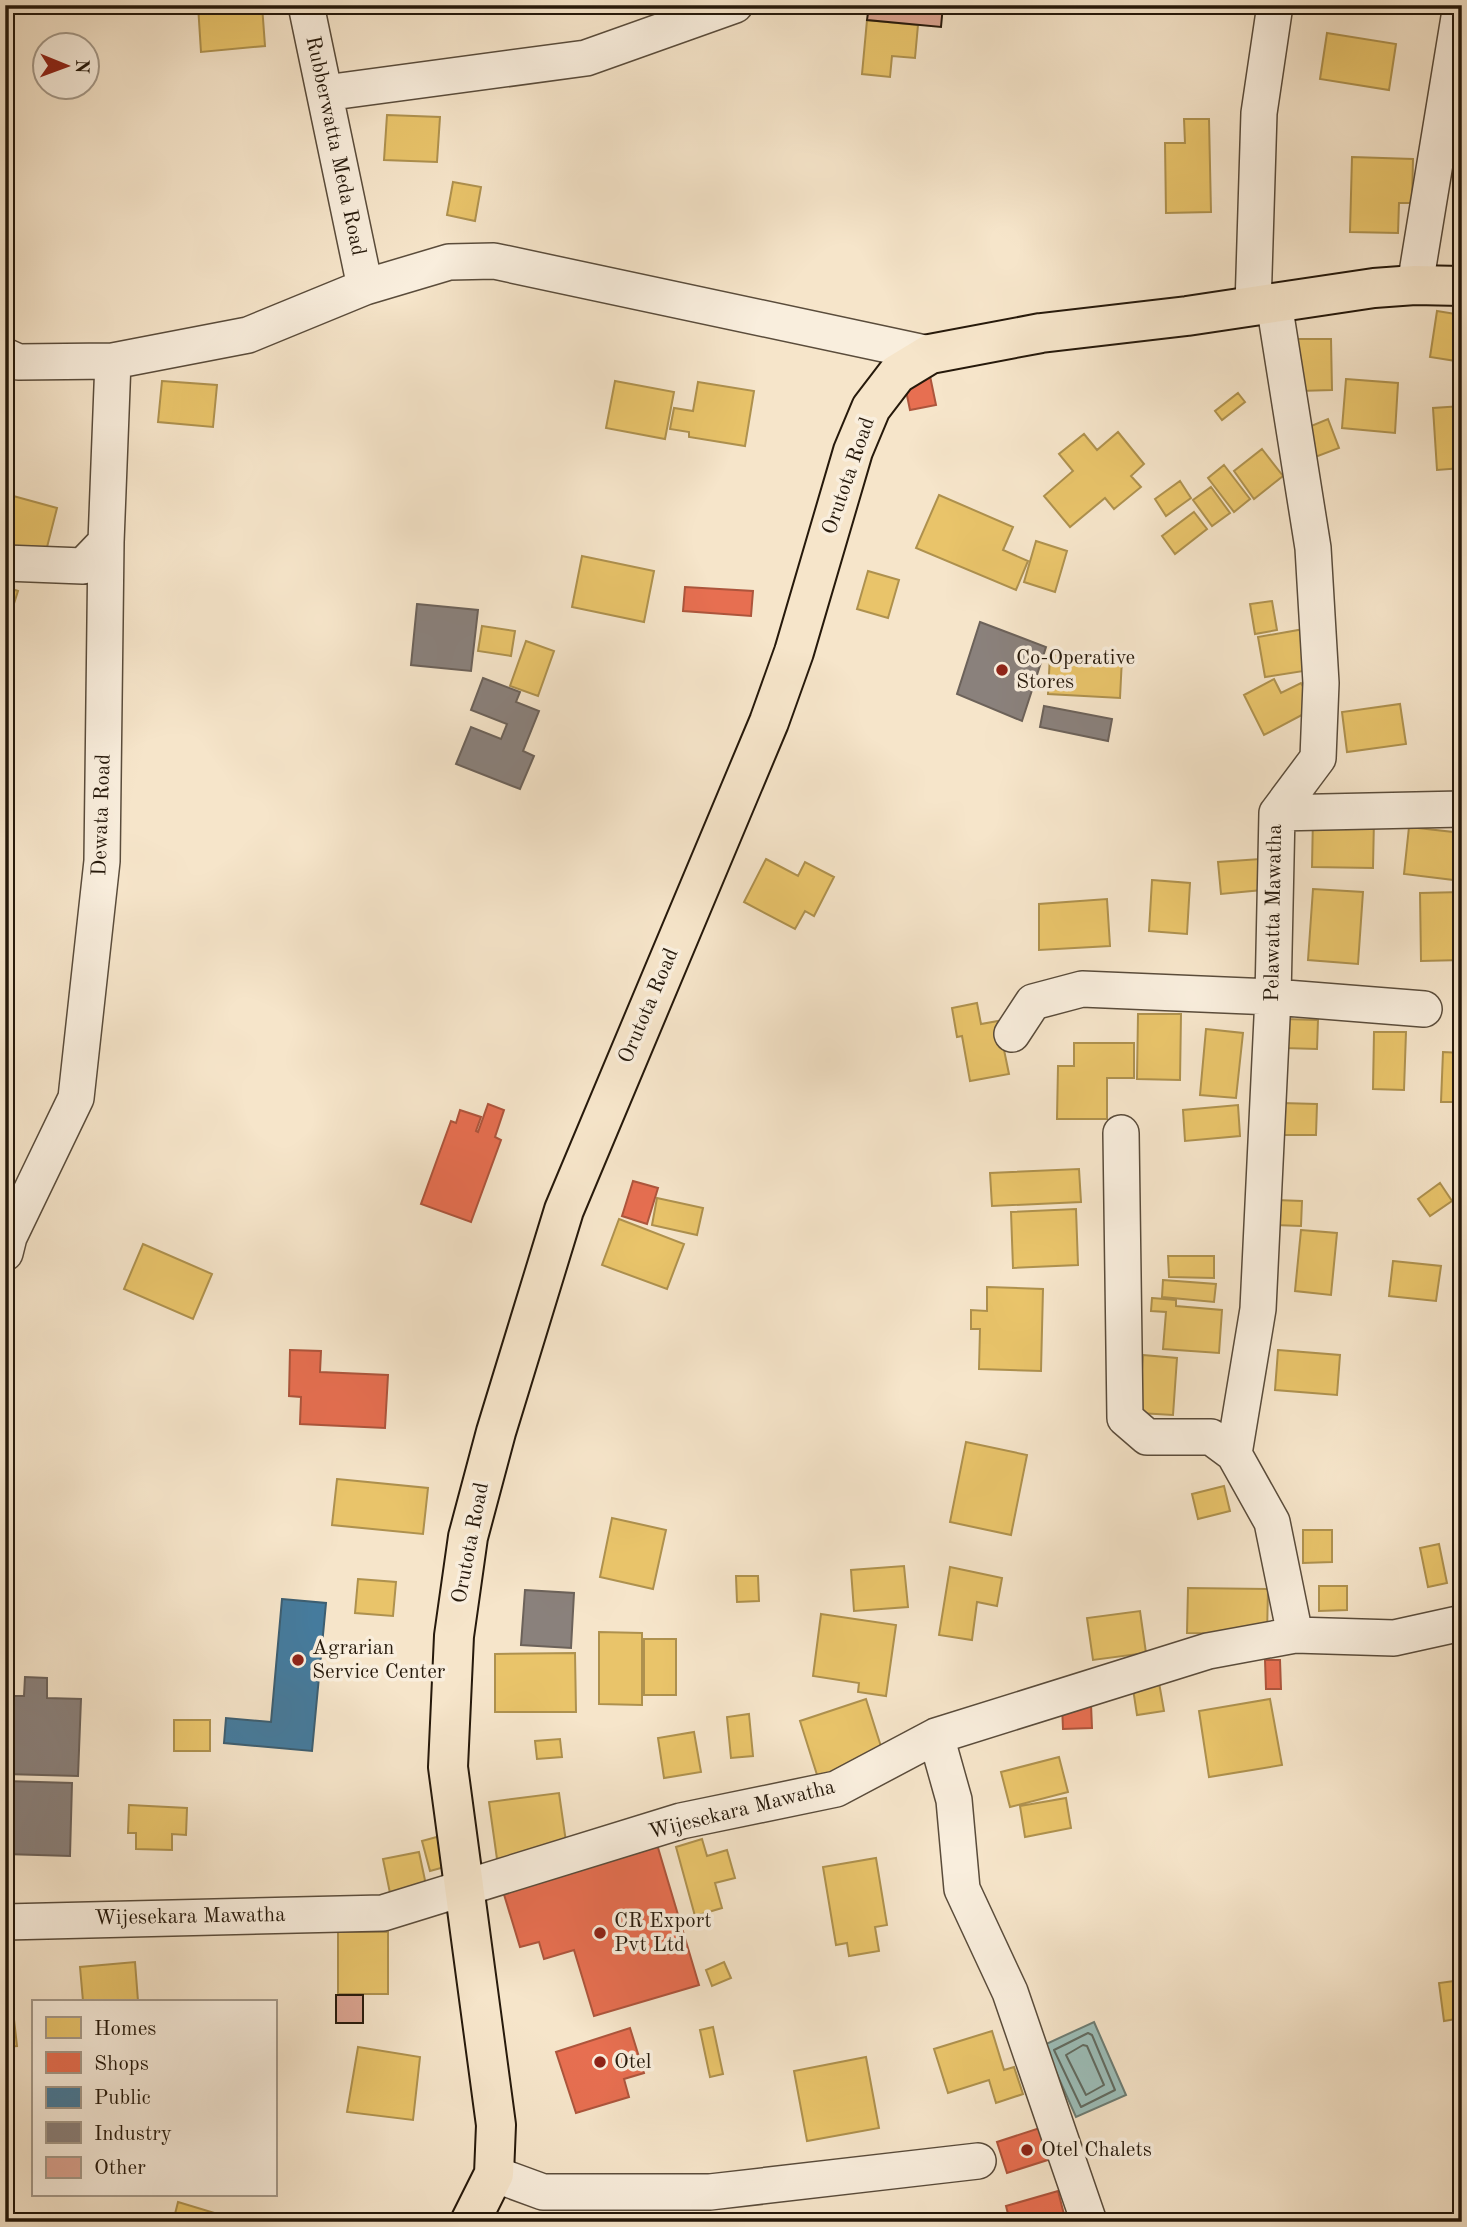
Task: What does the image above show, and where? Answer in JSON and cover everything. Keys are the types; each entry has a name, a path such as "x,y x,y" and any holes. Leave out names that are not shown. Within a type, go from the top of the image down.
{"main road":[{"name":"Orutota Road","path":"470,2222 494,2174 496,2124 448,1767 454,1636 468,1536 560,1223 769,722 794,652 853,451 872,408 897,374 930,354 1041,334 1264,304 1415,285 1462,286"}],"street":[{"name":"Rubberwatta Meda Road","path":"306,5 365,287"},
{"path":"325,93 586,58 735,5"},
{"name":"Pelawatta Mawatha","path":"1234,1454 1258,1309 1273,997 1277,813 1318,758 1321,683 1314,548 1264,304 1259,113 1275,5"},
{"path":"1415,285 1461,5"},
{"path":"5,356 18,362 113,361 248,335 365,287 449,262 494,261 930,354"},
{"name":"Dewata Road","path":"5,1253 9,1237 76,1098 102,861 106,542 113,361"},
{"path":"5,563 83,566 106,542"},
{"path":"1277,813 1462,809"},
{"path":"1012,1034 1033,1002 1082,989 1273,997 1424,1009"},
{"path":"1121,1133 1125,1419 1147,1437 1211,1437 1234,1454 1272,1522 1295,1636"},
{"name":"Wijesekara Mawatha","path":"5,1922 383,1913 681,1821 836,1789 936,1736 1208,1651 1295,1636 1394,1638 1462,1623"},
{"path":"936,1736 954,1800 962,1889 1010,1992 1089,2222"},
{"path":"494,2174 542,2192 713,2207 978,2161"}],"water":[{"path":"1094,2022 1126,2095 1076,2117 1044,2045"}],"building: Homes":[{"path":"198,5 262,5 265,46 201,52"},
{"path":"867,20 918,25 915,58 892,56 890,77 862,74"},
{"path":"1327,33 1396,44 1389,90 1320,79"},
{"path":"387,115 440,117 437,162 384,160"},
{"path":"1184,119 1209,119 1211,212 1166,213 1165,143 1185,143"},
{"path":"1352,157 1413,159 1412,203 1399,203 1398,233 1350,232"},
{"path":"453,182 481,187 475,221 447,215"},
{"path":"1437,311 1462,315 1456,361 1430,357"},
{"path":"1298,339 1331,339 1332,390 1299,391"},
{"path":"1346,379 1398,383 1395,433 1342,428"},
{"path":"162,381 217,385 213,427 158,422"},
{"path":"615,381 674,392 665,439 606,428"},
{"path":"698,382 754,391 745,446 689,437 689,432 670,429 674,408 693,411"},
{"path":"1238,393 1245,402 1222,420 1215,411"},
{"path":"1462,406 1462,468 1437,470 1433,408"},
{"path":"1328,419 1339,448 1310,459 1299,431"},
{"path":"1118,432 1144,464 1131,476 1141,487 1114,509 1105,498 1070,527 1044,496 1073,471 1059,454 1084,434 1097,450"},
{"path":"1262,449 1283,476 1254,499 1234,471"},
{"path":"1224,465 1250,499 1234,512 1208,478"},
{"path":"1180,481 1191,498 1166,516 1155,499"},
{"path":"1211,487 1230,513 1212,526 1193,500"},
{"path":"6,494 57,508 45,555 5,543"},
{"path":"939,495 1013,527 1003,550 1028,561 1016,590 916,548"},
{"path":"1194,512 1207,529 1175,554 1162,536"},
{"path":"1036,541 1067,551 1055,592 1024,582"},
{"path":"582,556 654,571 644,622 572,607"},
{"path":"868,571 899,580 888,618 857,609"},
{"path":"5,587 18,591 5,632"},
{"path":"1272,601 1277,630 1255,634 1250,604"},
{"path":"482,626 515,631 511,656 478,651"},
{"path":"1304,629 1310,670 1265,677 1258,637"},
{"path":"526,641 554,651 538,696 510,686"},
{"path":"1050,655 1122,658 1120,698 1048,694"},
{"path":"1274,679 1281,693 1301,683 1315,708 1264,735 1244,695"},
{"path":"1400,704 1406,744 1347,752 1342,712"},
{"path":"1313,817 1374,819 1373,868 1312,867"},
{"path":"1409,827 1462,833 1462,881 1404,874"},
{"path":"766,859 798,876 805,862 834,877 814,916 805,911 795,929 744,902"},
{"path":"1260,859 1262,890 1221,894 1218,862"},
{"path":"1152,880 1190,883 1187,934 1149,931"},
{"path":"1313,889 1363,892 1358,964 1308,960"},
{"path":"1462,892 1462,960 1421,961 1420,893"},
{"path":"1107,899 1110,946 1039,950 1039,904"},
{"path":"977,1003 981,1024 998,1021 1009,1074 970,1081 962,1036 957,1037 952,1008"},
{"path":"1138,1014 1181,1014 1180,1080 1137,1079"},
{"path":"1285,1019 1318,1020 1317,1049 1284,1048"},
{"path":"1206,1029 1243,1033 1236,1098 1200,1095"},
{"path":"1374,1032 1406,1032 1404,1090 1373,1089"},
{"path":"1074,1043 1134,1043 1134,1078 1107,1078 1107,1119 1057,1119 1058,1066 1074,1066"},
{"path":"1443,1052 1462,1053 1462,1102 1441,1102"},
{"path":"1281,1103 1317,1104 1316,1135 1281,1135"},
{"path":"1238,1105 1240,1136 1185,1141 1183,1110"},
{"path":"1079,1169 1081,1202 992,1206 990,1173"},
{"path":"1440,1183 1452,1201 1430,1216 1418,1199"},
{"path":"657,1198 703,1208 697,1235 652,1225"},
{"path":"1276,1200 1302,1201 1301,1226 1275,1225"},
{"path":"1076,1209 1078,1265 1013,1268 1011,1212"},
{"path":"619,1219 684,1244 667,1289 602,1265"},
{"path":"1301,1230 1337,1233 1331,1295 1295,1291"},
{"path":"143,1244 212,1274 193,1319 124,1289"},
{"path":"1168,1256 1214,1256 1214,1278 1169,1277"},
{"path":"1393,1261 1441,1266 1436,1301 1389,1296"},
{"path":"1163,1280 1216,1284 1214,1302 1162,1297"},
{"path":"987,1287 1043,1289 1041,1371 979,1369 980,1329 971,1329 971,1310 987,1311"},
{"path":"1152,1298 1176,1300 1176,1306 1222,1310 1219,1353 1163,1349 1166,1312 1151,1311"},
{"path":"1278,1350 1340,1355 1337,1395 1275,1390"},
{"path":"1143,1355 1177,1358 1173,1415 1139,1413"},
{"path":"966,1442 1027,1455 1011,1535 950,1522"},
{"path":"337,1479 428,1488 423,1534 332,1525"},
{"path":"1224,1486 1230,1511 1198,1519 1192,1494"},
{"path":"612,1518 666,1530 653,1589 600,1577"},
{"path":"1303,1530 1332,1530 1332,1562 1303,1563"},
{"path":"1439,1544 1447,1583 1428,1587 1420,1548"},
{"path":"904,1566 908,1607 854,1611 851,1570"},
{"path":"950,1567 1002,1578 997,1606 977,1602 972,1640 939,1635"},
{"path":"736,1576 758,1576 759,1601 737,1602"},
{"path":"358,1579 396,1582 393,1616 355,1613"},
{"path":"1319,1586 1347,1586 1347,1610 1319,1611"},
{"path":"1188,1588 1268,1589 1267,1634 1187,1633"},
{"path":"1140,1611 1146,1653 1093,1660 1087,1618"},
{"path":"821,1614 896,1625 886,1696 858,1692 859,1683 813,1676"},
{"path":"599,1632 642,1633 642,1705 599,1704"},
{"path":"644,1639 676,1639 676,1695 644,1695"},
{"path":"575,1653 576,1712 495,1712 495,1654"},
{"path":"1158,1677 1164,1711 1137,1715 1132,1682"},
{"path":"866,1699 884,1756 818,1778 800,1721"},
{"path":"1270,1699 1282,1765 1209,1777 1199,1711"},
{"path":"749,1714 753,1756 731,1758 727,1717"},
{"path":"174,1720 210,1720 210,1751 174,1751"},
{"path":"694,1732 701,1772 664,1778 658,1738"},
{"path":"560,1739 562,1757 537,1759 535,1741"},
{"path":"1059,1757 1068,1792 1010,1807 1001,1772"},
{"path":"559,1793 567,1849 497,1859 489,1802"},
{"path":"1066,1798 1071,1828 1025,1837 1020,1806"},
{"path":"129,1805 187,1808 186,1835 172,1834 172,1850 136,1849 136,1833 128,1833"},
{"path":"444,1835 452,1865 430,1871 422,1841"},
{"path":"702,1839 707,1856 727,1850 735,1878 715,1883 722,1908 695,1916 676,1847"},
{"path":"419,1852 426,1885 390,1893 383,1859"},
{"path":"876,1858 887,1925 875,1927 879,1951 849,1956 847,1943 836,1945 823,1867"},
{"path":"338,1932 388,1932 388,1994 338,1994"},
{"path":"135,1962 138,2000 83,2000 80,1967"},
{"path":"724,1962 731,1978 712,1986 706,1970"},
{"path":"1462,1980 1462,2018 1444,2021 1439,1983"},
{"path":"5,1984 10,1984 17,2046 5,2047"},
{"path":"713,2027 723,2074 710,2077 700,2030"},
{"path":"992,2031 1004,2070 1014,2067 1023,2094 996,2103 989,2080 948,2093 934,2049"},
{"path":"358,2047 420,2057 413,2120 347,2112"},
{"path":"866,2057 879,2128 807,2141 794,2071"},
{"path":"178,2202 238,2220 173,2222"}],"building: Shops":[{"path":"930,376 936,405 910,410 904,381"},
{"path":"685,587 753,591 751,616 683,611"},
{"path":"488,1104 504,1110 495,1137 501,1140 471,1222 421,1204 451,1121 456,1123 460,1110 481,1117 476,1131 478,1132"},
{"path":"633,1181 658,1188 647,1224 622,1216"},
{"path":"290,1350 321,1351 320,1372 388,1375 385,1428 300,1424 301,1397 289,1396"},
{"path":"1265,1660 1280,1660 1281,1689 1266,1689"},
{"path":"1091,1704 1092,1728 1063,1729 1062,1705"},
{"name":"CR Export Pvt Ltd","path":"656,1841 699,1985 594,2016 574,1950 544,1959 539,1942 520,1947 502,1888"},
{"name":"Otel","path":"630,2028 644,2073 624,2079 629,2097 576,2113 556,2052"},
{"name":"Otel Chalets","path":"1046,2126 1057,2157 1007,2173 997,2142"},
{"name":"Otel Chalets","path":"1058,2191 1066,2222 1010,2222 1006,2206"}],"building: Public":[{"name":"Agrarian Service Center","path":"282,1599 326,1603 312,1751 224,1743 226,1718 271,1722"}],"building: Industry":[{"path":"417,604 478,610 471,671 411,665"},
{"name":"Co-Operative Stores","path":"980,622 1046,647 1022,721 957,694"},
{"path":"483,678 520,692 516,702 539,711 523,751 534,756 520,789 456,764 471,727 501,739 507,724 471,710"},
{"name":"Co-Operative Stores","path":"1044,706 1112,719 1108,741 1040,727"},
{"path":"525,1590 574,1593 571,1648 521,1645"},
{"path":"25,1677 47,1678 47,1698 81,1699 78,1776 5,1774 5,1696 24,1696"},
{"path":"5,1781 72,1783 70,1856 5,1854"}],"building: Other":[{"path":"869,5 943,5 941,27 867,20"},
{"path":"336,1995 363,1995 363,2023 336,2023"}],"place":[{"name":"Co-Operative Stores","path":"1002,670"},
{"name":"Agrarian Service Center","path":"298,1660"},
{"name":"CR Export Pvt Ltd","path":"600,1933"},
{"name":"Otel","path":"600,2062"},
{"name":"Otel Chalets","path":"1027,2150"}]}
